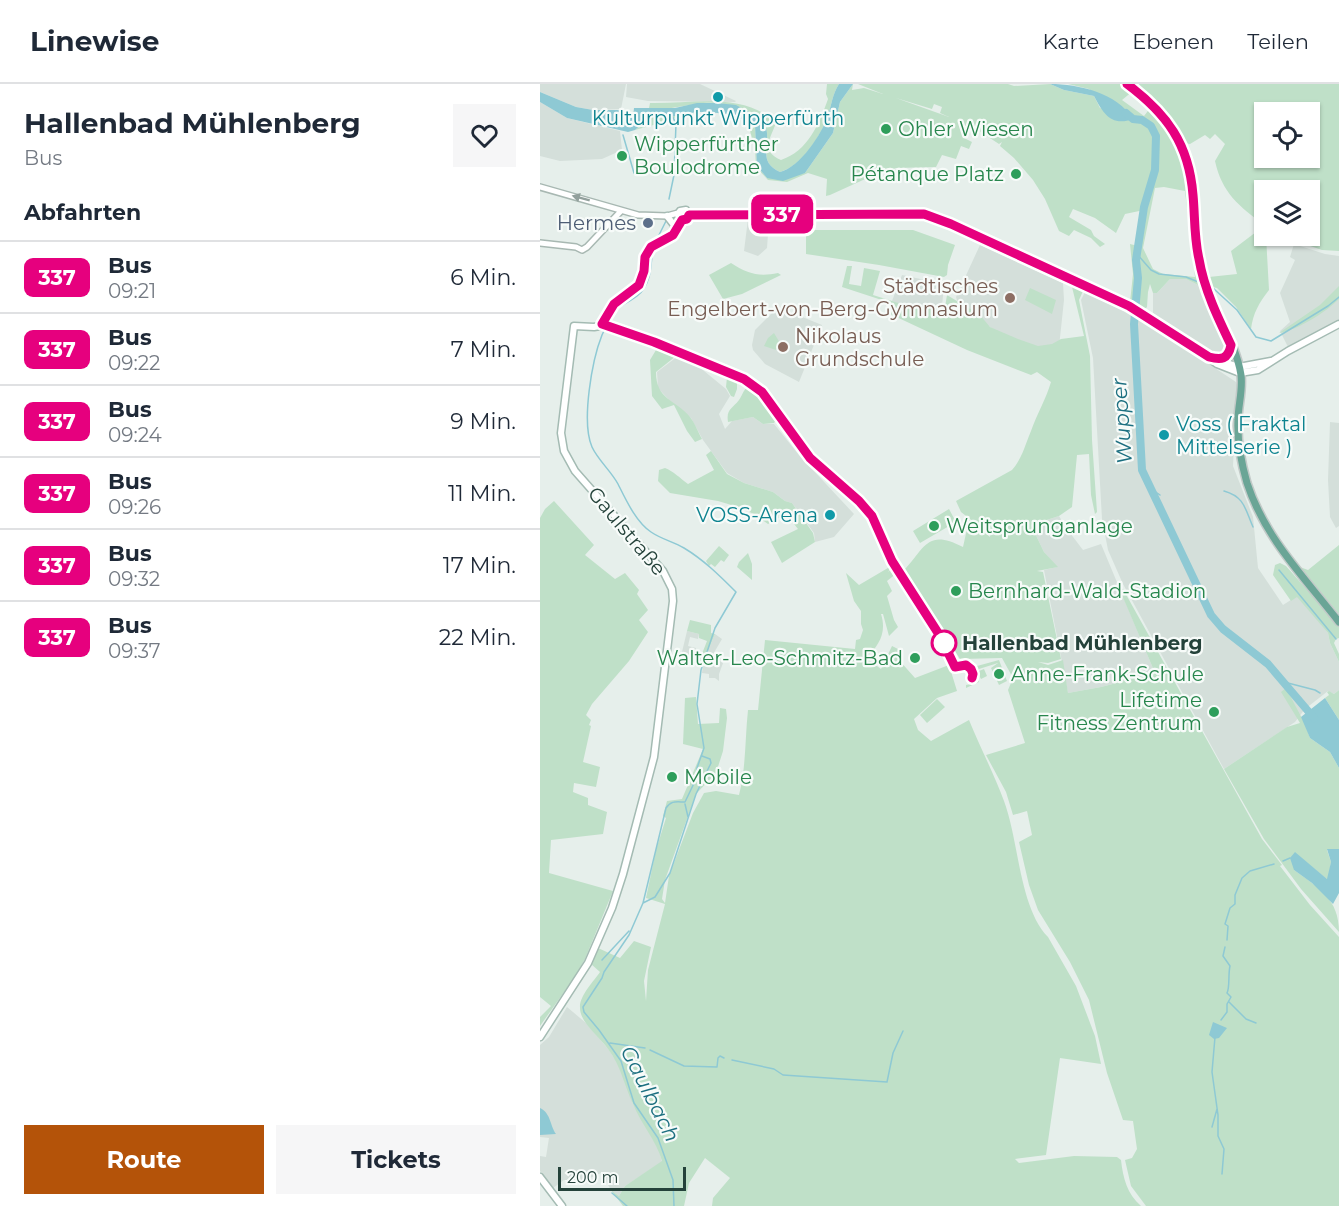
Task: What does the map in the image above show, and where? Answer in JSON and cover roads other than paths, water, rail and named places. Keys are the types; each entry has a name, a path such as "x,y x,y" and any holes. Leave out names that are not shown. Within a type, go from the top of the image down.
{"main road":[{"path":"1127,84 1153,105 1171,126 1184,153 1193,192 1197,247 1203,278 1240,370 1239,450 1257,508 1280,550 1339,622"},
{"path":"674,233 685,210 689,215 924,214 951,224 1129,306 1222,367 1240,370 1272,360 1339,324"},
{"path":"667,216 674,225 674,233"},
{"name":"Gaulstraße","path":"540,1037 588,963 623,874 654,758 673,601 672,589 663,571 575,471 564,452 561,433 574,326 594,327 602,324 614,304 639,285 644,271 645,257 651,247 674,233"},
{"path":"1219,360 1228,355 1231,345"},
{"path":"1209,357 1240,370"},
{"path":"540,1177 562,1206"}],"street":[{"path":"540,187 617,211 646,216 680,217"},
{"path":"540,243 576,247 582,250 617,211"}],"water":[{"path":"839,84 853,84 840,102 833,133 805,173 783,181 767,178 757,166 755,126 734,115 696,112 678,116 651,116 635,130 628,132 567,118 540,102 540,92 576,107 593,110 621,110 621,118 633,118 634,108 675,108 697,103 736,105 762,119 767,131 767,160 780,172 795,164 809,149 825,123"},
{"path":"1050,84 1085,88 1107,96 1126,110 1133,119 1113,120 1104,113 1094,96 1064,90"},
{"path":"1325,698 1339,720 1339,768 1330,752 1310,738 1301,717"},
{"path":"1327,849 1339,849 1339,893 1333,904 1312,883 1294,870 1290,858 1295,852 1327,879 1331,862"},
{"path":"1213,1022 1227,1028 1219,1038 1214,1039 1209,1035"},
{"path":"540,1108 548,1116 556,1134 540,1135"}],"waterway":[{"name":"Wupper","path":"1126,113 1133,119 1142,120 1151,126 1156,136 1155,170 1144,207 1136,260 1138,278 1134,324 1142,470 1211,615 1223,629 1268,664 1314,718"},
{"name":"Gaulbach","path":"669,199 674,175 676,124 672,115"},
{"path":"623,135 634,173"},
{"name":"Gaulbach","path":"658,237 666,221"},
{"name":"Gaulbach","path":"643,903 666,808 672,803 685,802 697,777 697,768 704,748 697,704 701,670 715,628 736,592 698,558 655,534 641,523 615,479 592,447 589,436 589,391 598,346 615,311 637,296 645,287 652,254"},
{"path":"1137,254 1151,270 1159,274 1186,277 1201,283"},
{"path":"1208,286 1237,310 1256,337 1271,341 1339,297"},
{"name":"Wupper","path":"1150,488 1160,495"},
{"path":"1224,491 1240,500 1253,527"},
{"path":"1279,570 1336,639"},
{"path":"1284,682 1320,693"},
{"name":"Gaulbach","path":"674,1206 673,1180 658,1138 634,1103 621,1061 584,1012 583,1007 629,935 643,903 655,897 670,873 696,794 711,763 710,759 702,756"},
{"path":"685,804 688,817"},
{"path":"1283,861 1290,858"},
{"path":"1227,940 1228,926 1225,924 1230,908 1235,904 1235,895 1242,878 1250,871 1274,864"},
{"path":"602,960 629,931"},
{"path":"1221,1020 1227,1012 1227,1004 1231,997 1227,993 1230,966 1223,956 1225,947"},
{"path":"1229,1002 1246,1019 1256,1023"},
{"path":"732,1060 774,1069 783,1075 887,1082 893,1053 903,1031"},
{"path":"1215,1037 1212,1072 1218,1115 1218,1136 1224,1149 1222,1174"},
{"path":"610,1043 645,1048"},
{"path":"650,1050 684,1066 717,1067 718,1058 720,1056 724,1058"},
{"path":"1212,1127 1217,1109"},
{"path":"612,1193 627,1206"}],"place":[{"name":"Kulturpunkt Wipperfürth","path":"718,97"},
{"name":"Ohler Wiesen","path":"886,129"},
{"name":"Wipperfürther Boulodrome","path":"622,156"},
{"name":"Pétanque Platz","path":"1016,174"},
{"name":"Hermes","path":"648,223"},
{"name":"Städtisches Engelbert-von-Berg-Gymnasium","path":"1010,298"},
{"name":"Nikolaus Grundschule","path":"783,347"},
{"name":"Voss ( Fraktal Mittelserie )","path":"1164,435"},
{"name":"VOSS-Arena","path":"830,515"},
{"name":"Weitsprunganlage","path":"934,526"},
{"name":"Bernhard-Wald-Stadion","path":"956,591"},
{"name":"Hallenbad Mühlenberg","path":"944,643"},
{"name":"Walter-Leo-Schmitz-Bad","path":"915,658"},
{"name":"Anne-Frank-Schule","path":"999,674"},
{"name":"Lifetime Fitness Zentrum","path":"1214,712"},
{"name":"Mobile","path":"672,777"}]}
